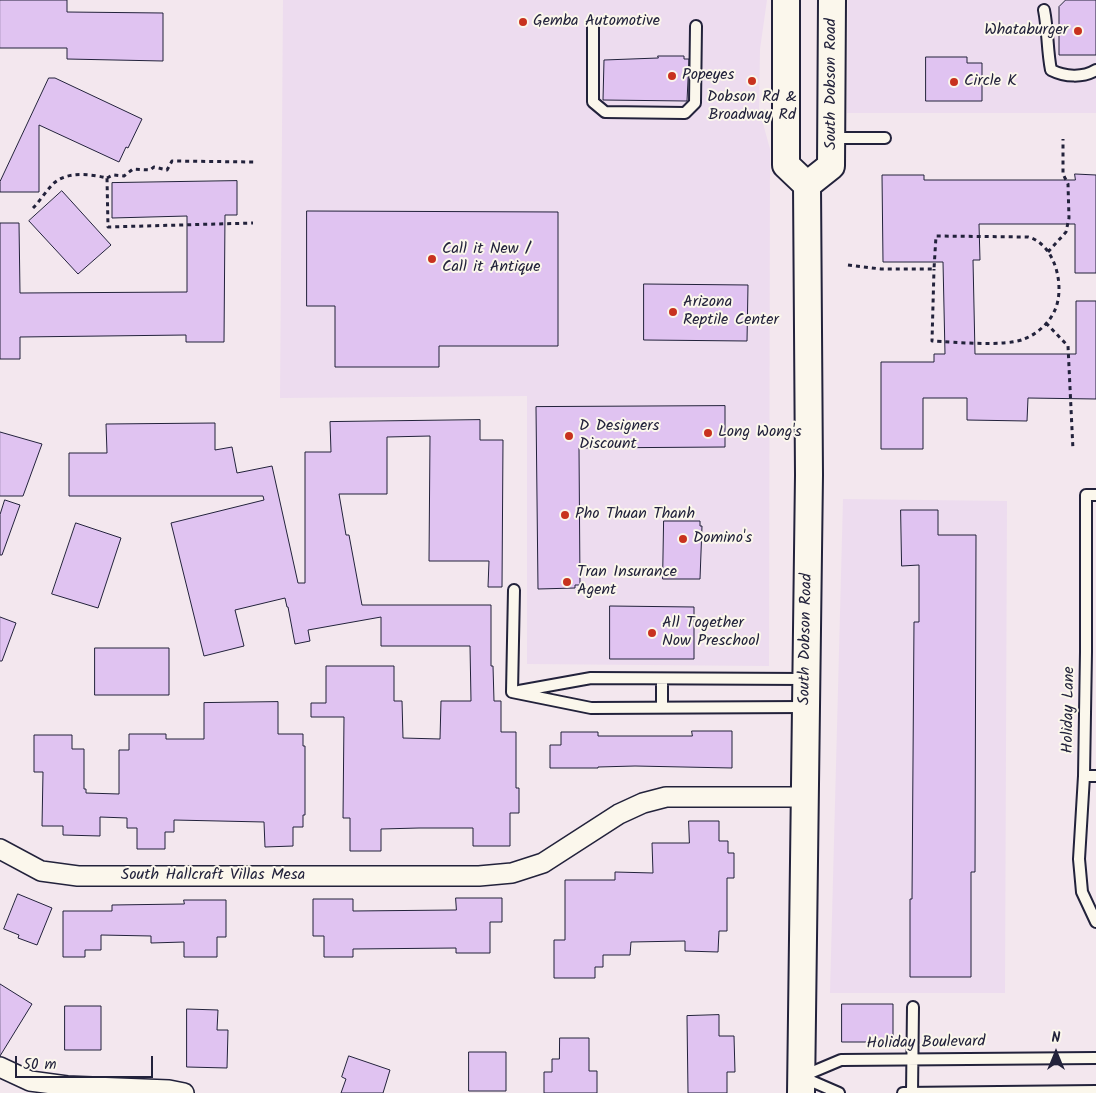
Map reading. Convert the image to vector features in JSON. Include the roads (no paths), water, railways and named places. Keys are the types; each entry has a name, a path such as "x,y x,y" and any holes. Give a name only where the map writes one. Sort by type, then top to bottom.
{"main road":[{"path":"786,0 786,165 807,186"},
{"name":"South Dobson Road","path":"801,1085 807,707 809,374 807,186 831,166 832,0"}],"street":[{"name":"South Hallcraft Villas Mesa","path":"0,850 41,871 78,876 479,876 512,873 543,863 619,814 644,803 666,797 806,797"},
{"path":"0,1068 30,1081 67,1086 169,1090 184,1093"}],"lane":[{"path":"1044,10 1048,31 1051,70 1062,75 1083,75 1096,70"},
{"path":"593,24 593,102 605,112 685,113 695,103 696,26"},
{"path":"832,138 885,138"},
{"name":"Holiday Lane","path":"1091,495 1091,652 1079,859 1082,892 1096,922"},
{"path":"512,692 514,590"},
{"path":"512,692 591,678 807,680"},
{"path":"662,679 662,707"},
{"path":"512,692 591,708 807,707"},
{"path":"1084,776 1096,776"},
{"path":"912,1093 913,1007"},
{"name":"Holiday Boulevard","path":"801,1085 841,1060 1096,1058"},
{"path":"801,1085 839,1093"},
{"path":"903,1093 1096,1091"}],"place":[{"name":"Gemba Automotive","path":"523,22"},
{"name":"Whataburger","path":"1078,31"},
{"name":"Popeyes","path":"672,76"},
{"name":"Dobson Rd & Broadway Rd","path":"752,81"},
{"name":"Circle K","path":"954,82"},
{"name":"Call it New / Call it Antique","path":"432,259"},
{"name":"Arizona Reptile Center","path":"673,312"},
{"name":"Long Wong's","path":"708,433"},
{"name":"D Designers Discount","path":"569,436"},
{"name":"Pho Thuan Thanh","path":"565,515"},
{"name":"Domino's","path":"683,539"},
{"name":"Tran Insurance Agent","path":"567,582"},
{"name":"All Together Now Preschool","path":"652,633"}]}
